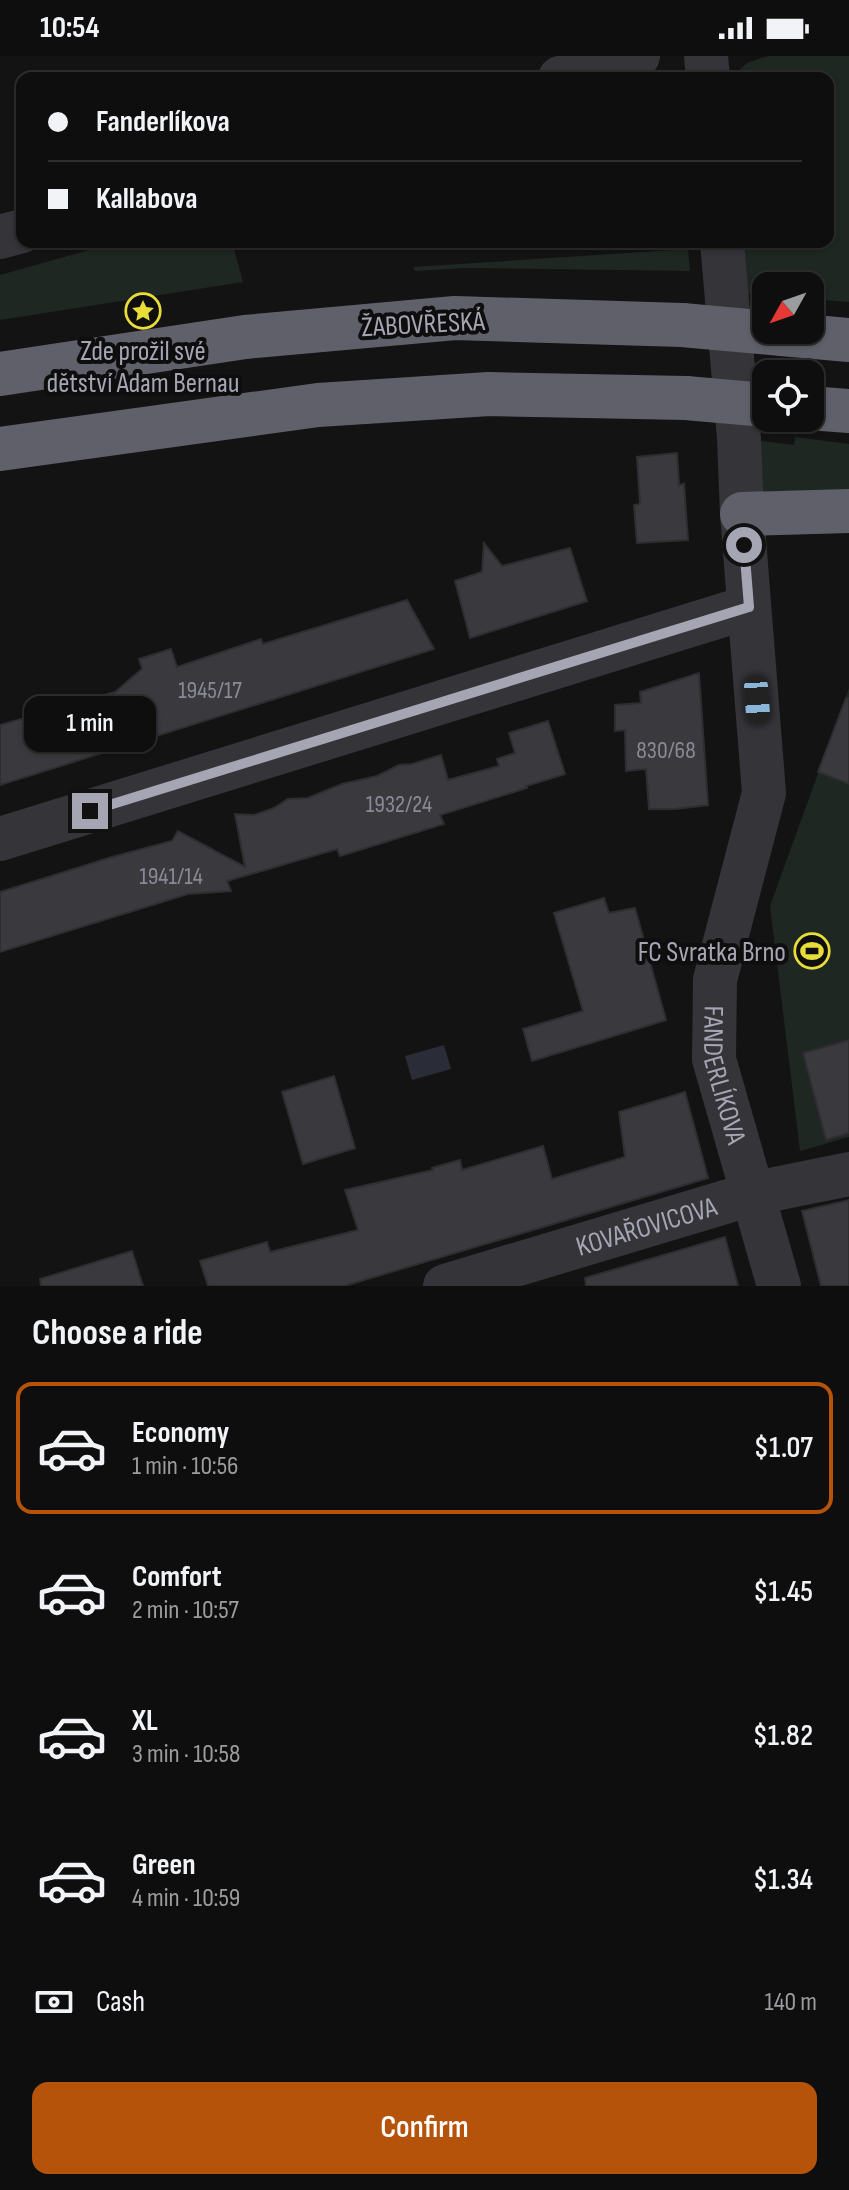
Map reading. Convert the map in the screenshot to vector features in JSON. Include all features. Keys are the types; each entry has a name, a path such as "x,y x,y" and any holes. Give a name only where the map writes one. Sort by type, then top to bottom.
{"highway":[{"name":"ŽABOVŘESKÁ","path":"0,374 245,337 455,318 682,325 848,340"},
{"path":"0,449 318,405 489,394 686,398 752,404"},
{"path":"824,409 849,411"},
{"path":"742,514 849,511"}],"street":[{"path":"581,72 638,56"},
{"name":"FANDERLÍKOVA","path":"723,248 764,793 715,980 714,1059 755,1193 779,1286"},
{"path":"0,839 749,607"},
{"name":"KOVAŘOVICOVA","path":"445,1286 755,1193 849,1174"}],"shaded area":[{"path":"768,56 849,56 849,302 824,300 824,272 752,272 752,294 741,293 740,248 834,248 834,72 737,72 747,63"},
{"path":"97,248 234,248 243,282 0,320 0,275"},
{"path":"688,249 690,271 466,268 415,271 413,267"},
{"path":"795,437 849,444 849,494 764,492 758,488 754,440 794,445"},
{"name":"FC Svratka Brno","path":"849,688 849,1137 800,1151 770,906"},
{"path":"444,1045 451,1069 412,1080 405,1056"}],"building":[{"path":"677,453 679,485 684,484 688,540 637,543 634,505 640,504 637,457"},
{"path":"484,543 502,566 570,548 587,601 470,638 455,581 482,572"},
{"path":"407,600 434,649 0,785 0,725 115,692 142,669 139,659 171,649 177,667 261,639 263,644"},
{"path":"699,673 708,805 649,809 646,769 626,771 625,730 615,731 615,705 641,703 640,692"},
{"path":"846,698 849,698 849,784 818,772"},
{"path":"548,721 565,774 440,815 444,824 340,856 337,849 227,881 231,891 188,894 0,952 0,892 172,841 178,831 245,867 235,814 254,815 288,799 308,798 342,784 377,776 399,765 441,755 448,780 499,766 497,759 515,753 509,733"},
{"path":"604,898 609,913 635,908 666,1020 532,1061 523,1029 583,1011 554,913"},
{"path":"849,1040 849,1133 826,1140 803,1053"},
{"path":"334,1076 355,1148 303,1164 282,1092"},
{"path":"685,1092 708,1178 344,1286 208,1286 200,1261 267,1242 270,1252 358,1230 345,1190 433,1170 460,1160 462,1170 543,1146 552,1179 625,1157 619,1112"},
{"path":"849,1200 849,1286 821,1286 802,1211"},
{"path":"725,1237 738,1286 586,1286 585,1278"},
{"path":"132,1251 143,1286 41,1286 40,1279"}],"place":[{"name":"Zde prožil své dětství Adam Bernau","path":"143,311"},
{"name":"FC Svratka Brno","path":"812,951"}],"route":[{"path":"90,811 749,607 744,545"}]}
